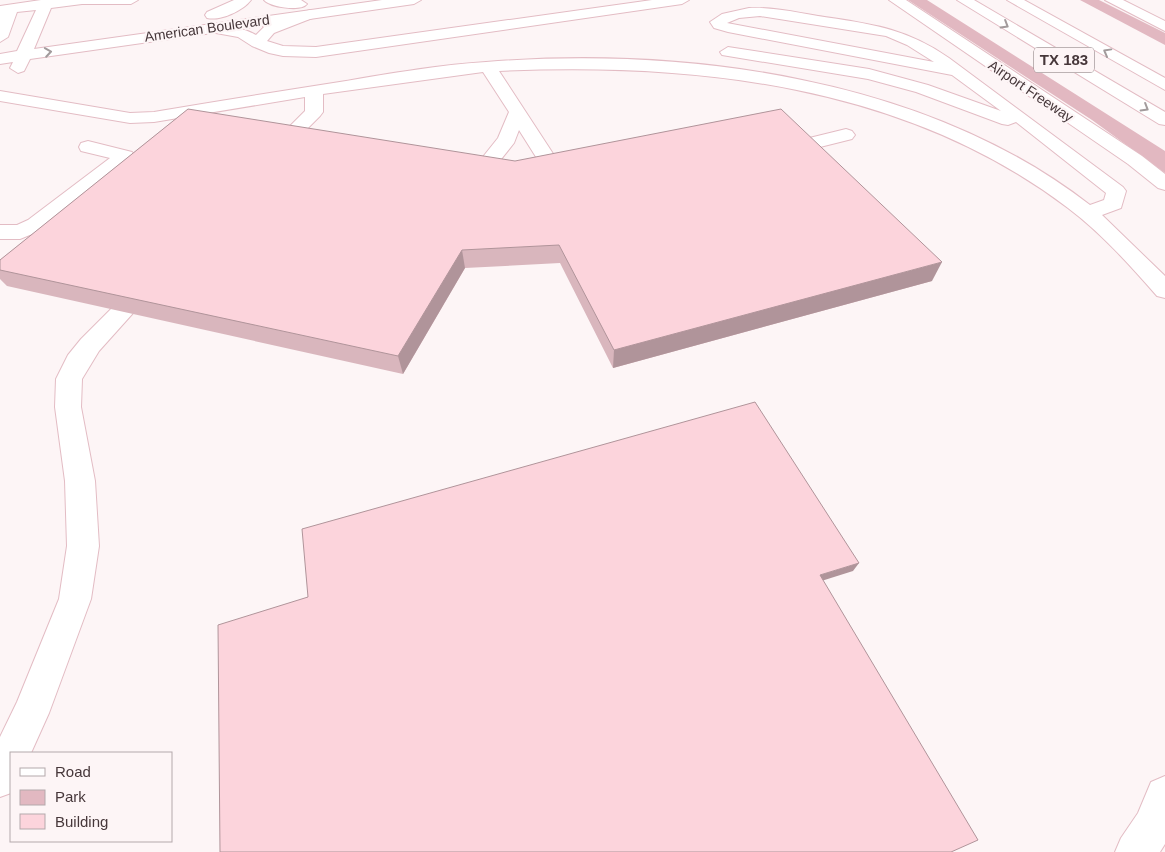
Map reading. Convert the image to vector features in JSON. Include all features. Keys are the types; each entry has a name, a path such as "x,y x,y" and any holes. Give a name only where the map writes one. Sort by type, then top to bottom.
{"main road":[{"path":"0,37 6,9 82,0 131,0"},
{"path":"211,21 244,0"},
{"path":"270,0 305,9"},
{"name":"American Boulevard","path":"305,9 335,0"},
{"name":"American Boulevard","path":"0,43 211,21 305,9 414,0"},
{"path":"211,21 242,33 257,43 283,51 316,52 682,0"},
{"name":"Airport Freeway","path":"896,0 1135,160 1165,184"},
{"name":"TX 183","path":"964,0 1165,120"},
{"path":"992,0 1165,99"},
{"path":"1014,0 1165,85"},
{"name":"TX 183","path":"1043,0 1108,36"},
{"path":"1112,0 1165,26"},
{"path":"46,3 3,96 130,118 154,117 314,90 488,66 583,62 654,64 720,70 790,83 883,108 960,136 1040,179 1086,213 1142,264 1165,290"},
{"path":"257,43 269,30 305,9"},
{"path":"956,71 728,28 719,25 717,22 728,16 747,12 775,13 892,34 925,49 1050,137 1116,191 1114,204 1086,213"},
{"name":"American Boulevard","path":"0,59 211,21"},
{"path":"728,52 803,62 870,75 974,107 1050,137"},
{"path":"488,66 554,172"},
{"path":"284,141 314,112 314,90"},
{"path":"480,173 507,139 517,112"},
{"path":"796,147 846,135"},
{"path":"0,232 20,232 35,225 125,156 88,147"},
{"path":"13,752 32,713 75,599 83,546 80,481 68,407 69,379 77,362 90,345 122,312"},
{"path":"0,778 10,758"},
{"path":"1135,852 1153,827 1165,796"}],"green space":[{"path":"908,0 927,0 1165,151 1165,173 1092,120"},
{"path":"1080,0 1099,0 1165,33 1165,45"}],"building":[{"path":"188,109 515,161 781,109 942,262 614,350 559,245 462,250 398,356 0,270 0,260"},
{"path":"755,402 859,563 820,575 978,840 951,852 220,852 218,625 308,597 302,529"}]}
